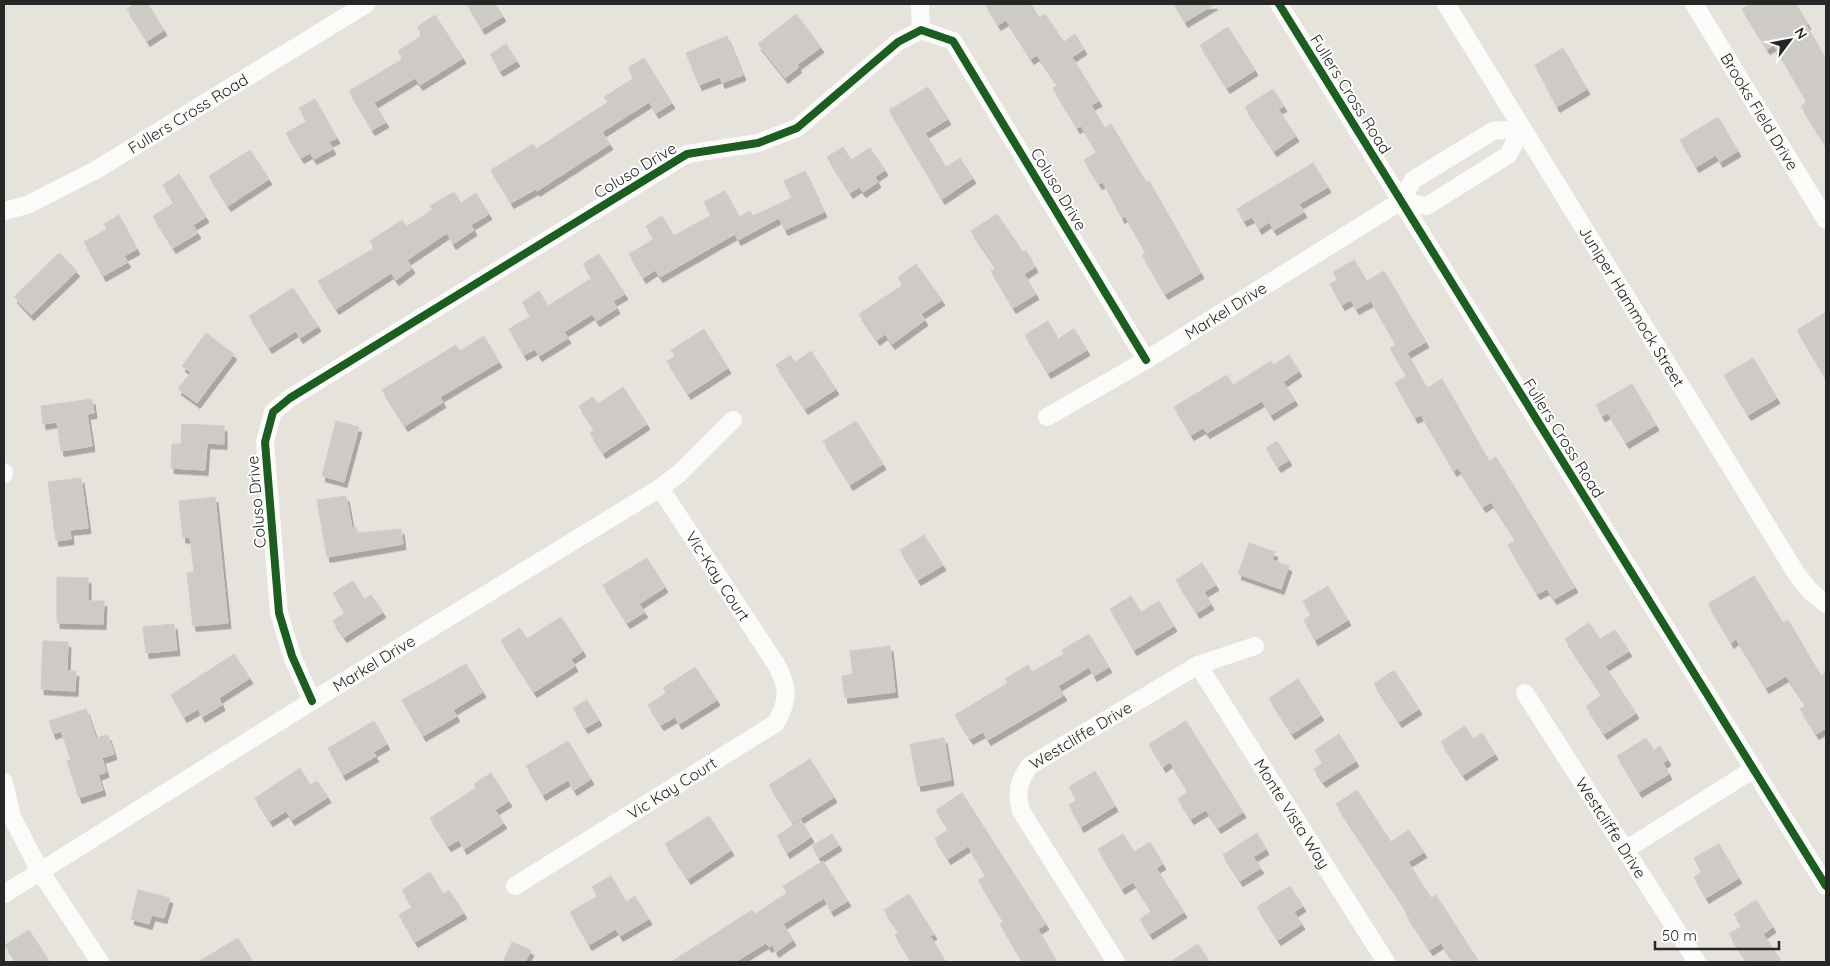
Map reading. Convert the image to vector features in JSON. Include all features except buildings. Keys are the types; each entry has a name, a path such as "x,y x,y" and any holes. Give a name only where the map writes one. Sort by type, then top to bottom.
{"street":[{"name":"Fullers Cross Road","path":"4,211 27,206 96,170 366,4"},
{"path":"920,4 921,30"},
{"name":"Fullers Cross Road","path":"1279,4 1826,886"},
{"name":"Juniper Hammock Street","path":"1446,4 1796,573 1809,590 1826,604"},
{"name":"Brooks Field Drive","path":"1694,4 1826,220"},
{"name":"Coluso Drive","path":"312,701 292,656 280,613 265,442 273,412 290,398 687,154 758,143 797,128 898,42 921,30 953,41 1146,360"},
{"path":"1522,129 1508,155 1427,206 1401,201 1413,180 1493,131 1522,129"},
{"name":"Markel Drive","path":"1047,417 1146,360 1401,201"},
{"name":"Markel Drive","path":"4,894 312,701 660,488 681,472 734,420"},
{"name":"Vic-Kay Court","path":"660,488 776,664"},
{"name":"Westcliffe Drive","path":"1116,962 1021,811 1017,793 1029,766 1198,665 1255,646"},
{"name":"Vic Kay Court","path":"515,886 776,723 786,703 785,680 776,664"},
{"name":"Monte Vista Way","path":"1198,665 1386,962"},
{"name":"Westcliffe Drive","path":"1525,693 1697,962"},
{"path":"1625,850 1754,769"},
{"path":"4,782 12,817 40,870 100,962"}],"cycle path":[{"path":"1279,4 1826,886"},
{"path":"312,701 292,656 279,613 265,442 273,412 290,398 687,154 758,143 797,128 898,42 921,30 953,41 1146,360"}]}
